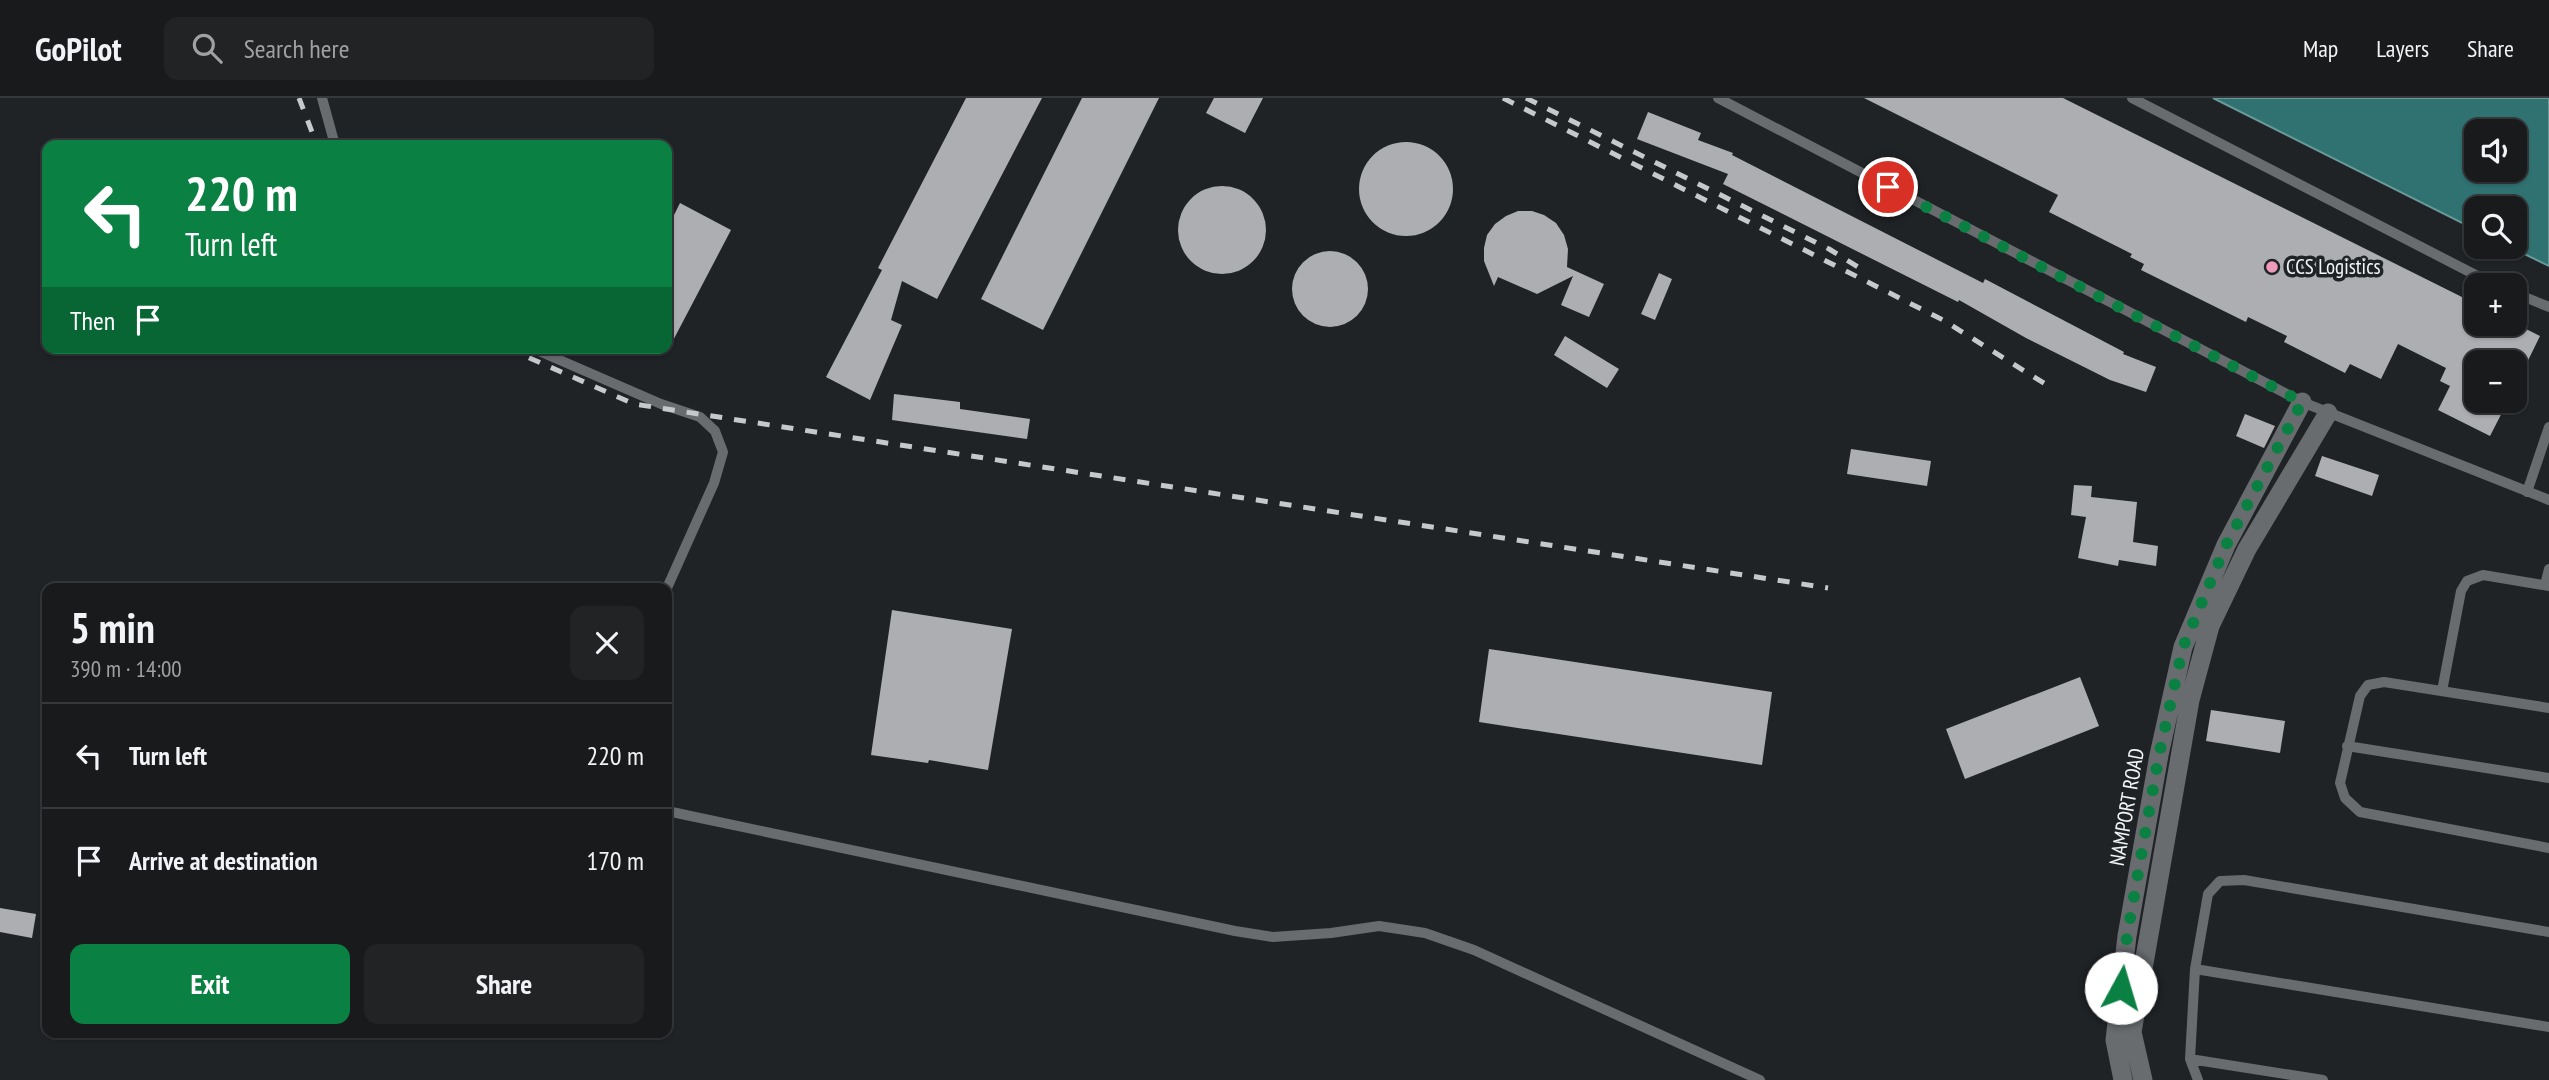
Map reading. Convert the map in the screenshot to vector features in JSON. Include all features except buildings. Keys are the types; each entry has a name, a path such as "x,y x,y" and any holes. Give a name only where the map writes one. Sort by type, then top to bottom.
{"street":[{"name":"NAMPORT ROAD","path":"2123,1080 2115,1040 2127,936 2159,755 2183,647 2226,545 2302,402"},
{"path":"2143,1080 2132,1032 2190,700 2210,626 2247,549 2329,413"}],"lane":[{"path":"323,98 334,140"},
{"path":"1718,98 2302,402 2549,500"},
{"path":"2132,98 2472,273"},
{"path":"2527,298 2549,307"},
{"path":"546,354 661,404 700,417 715,431 723,452 714,483 669,583"},
{"path":"2527,492 2549,427"},
{"path":"2442,691 2461,591 2466,581 2483,575 2547,586 2549,569"},
{"path":"2549,708 2384,682 2368,685 2360,696 2340,783 2346,798 2360,811 2549,848"},
{"path":"2347,746 2549,778"},
{"path":"672,812 1235,932 1273,937 1379,926 1425,933 1474,950 1759,1080"},
{"path":"2198,1080 2190,1059 2195,970 2208,894 2220,881 2244,880 2549,932"},
{"path":"2195,970 2549,1027"},
{"path":"2190,1059 2323,1080"}],"water":[{"path":"2213,98 2549,98 2549,266 2527,255 2527,196 2464,196 2464,224"}],"railway":[{"path":"299,98 315,140"},
{"path":"1503,98 1943,320 2050,387"},
{"path":"1526,98 1829,249 1863,270"},
{"path":"521,354 634,404 1828,588"}],"place":[{"name":"CCS Logistics","path":"2272,267"}],"route":[{"path":"1888,187 2302,402 2226,545 2183,647 2159,755 2127,936 2121,988"}]}
